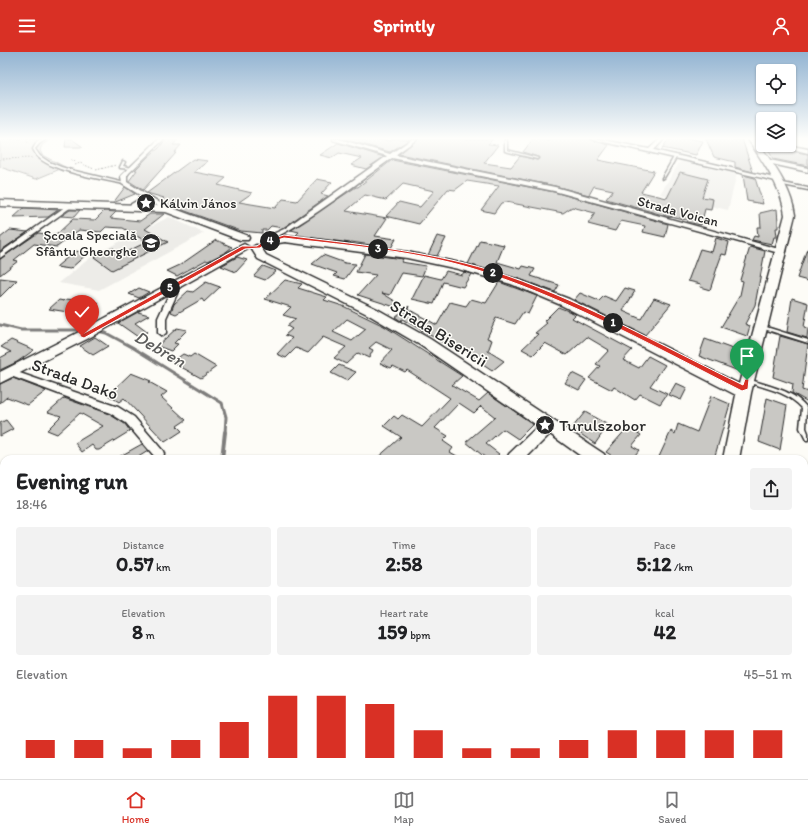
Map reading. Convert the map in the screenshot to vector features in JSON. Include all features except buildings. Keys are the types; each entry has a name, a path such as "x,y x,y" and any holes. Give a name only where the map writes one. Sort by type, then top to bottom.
{"main road":[{"path":"732,455 745,387 787,232 790,211 772,173"},
{"path":"0,203 130,207 167,210 255,243"},
{"path":"6,375 107,323 255,243 285,239 407,254 494,276 565,302 745,387"},
{"name":"Strada Bisericii","path":"255,243 262,257 373,312 425,342 592,455"},
{"path":"519,455 548,426"}],"street":[{"path":"127,173 124,176 124,183 167,210"},
{"path":"255,243 286,230 367,173"},
{"name":"Strada Voican","path":"475,173 555,189 782,251"},
{"path":"744,173 777,181"},
{"path":"130,207 147,197"},
{"path":"0,256 71,205"},
{"path":"162,333 162,318 177,285"},
{"name":"Strada Dakó","path":"6,375 114,410 130,420 159,454"}],"lane":[{"path":"82,173 124,183"},
{"path":"663,178 666,173"},
{"path":"777,181 808,190"},
{"path":"761,326 808,342"},
{"path":"745,387 791,397 808,406"},
{"path":"802,404 805,408 803,428 808,438"}],"shaded area":[{"path":"18,173 51,173 36,179"},
{"path":"673,173 737,173 728,210 660,194"},
{"name":"Școala Specială Sfântu Gheorghe","path":"169,217 204,233 99,290 59,283 95,254"}],"waterway":[{"name":"Debren","path":"0,325 21,330 86,330"},
{"name":"Debren","path":"98,331 106,333 132,347 222,403 226,417 225,433"},
{"name":"Debren","path":"222,455 225,432"}],"place":[{"name":"Kálvin János","path":"146,203"},
{"name":"Școala Specială Sfântu Gheorghe","path":"151,243"},
{"name":"Turulszobor","path":"545,425"}],"route":[{"path":"82,336 244,247 249,249 258,248 266,242 284,236 333,244 400,251 444,260 488,272 534,287 565,300 745,389 747,380"}]}
